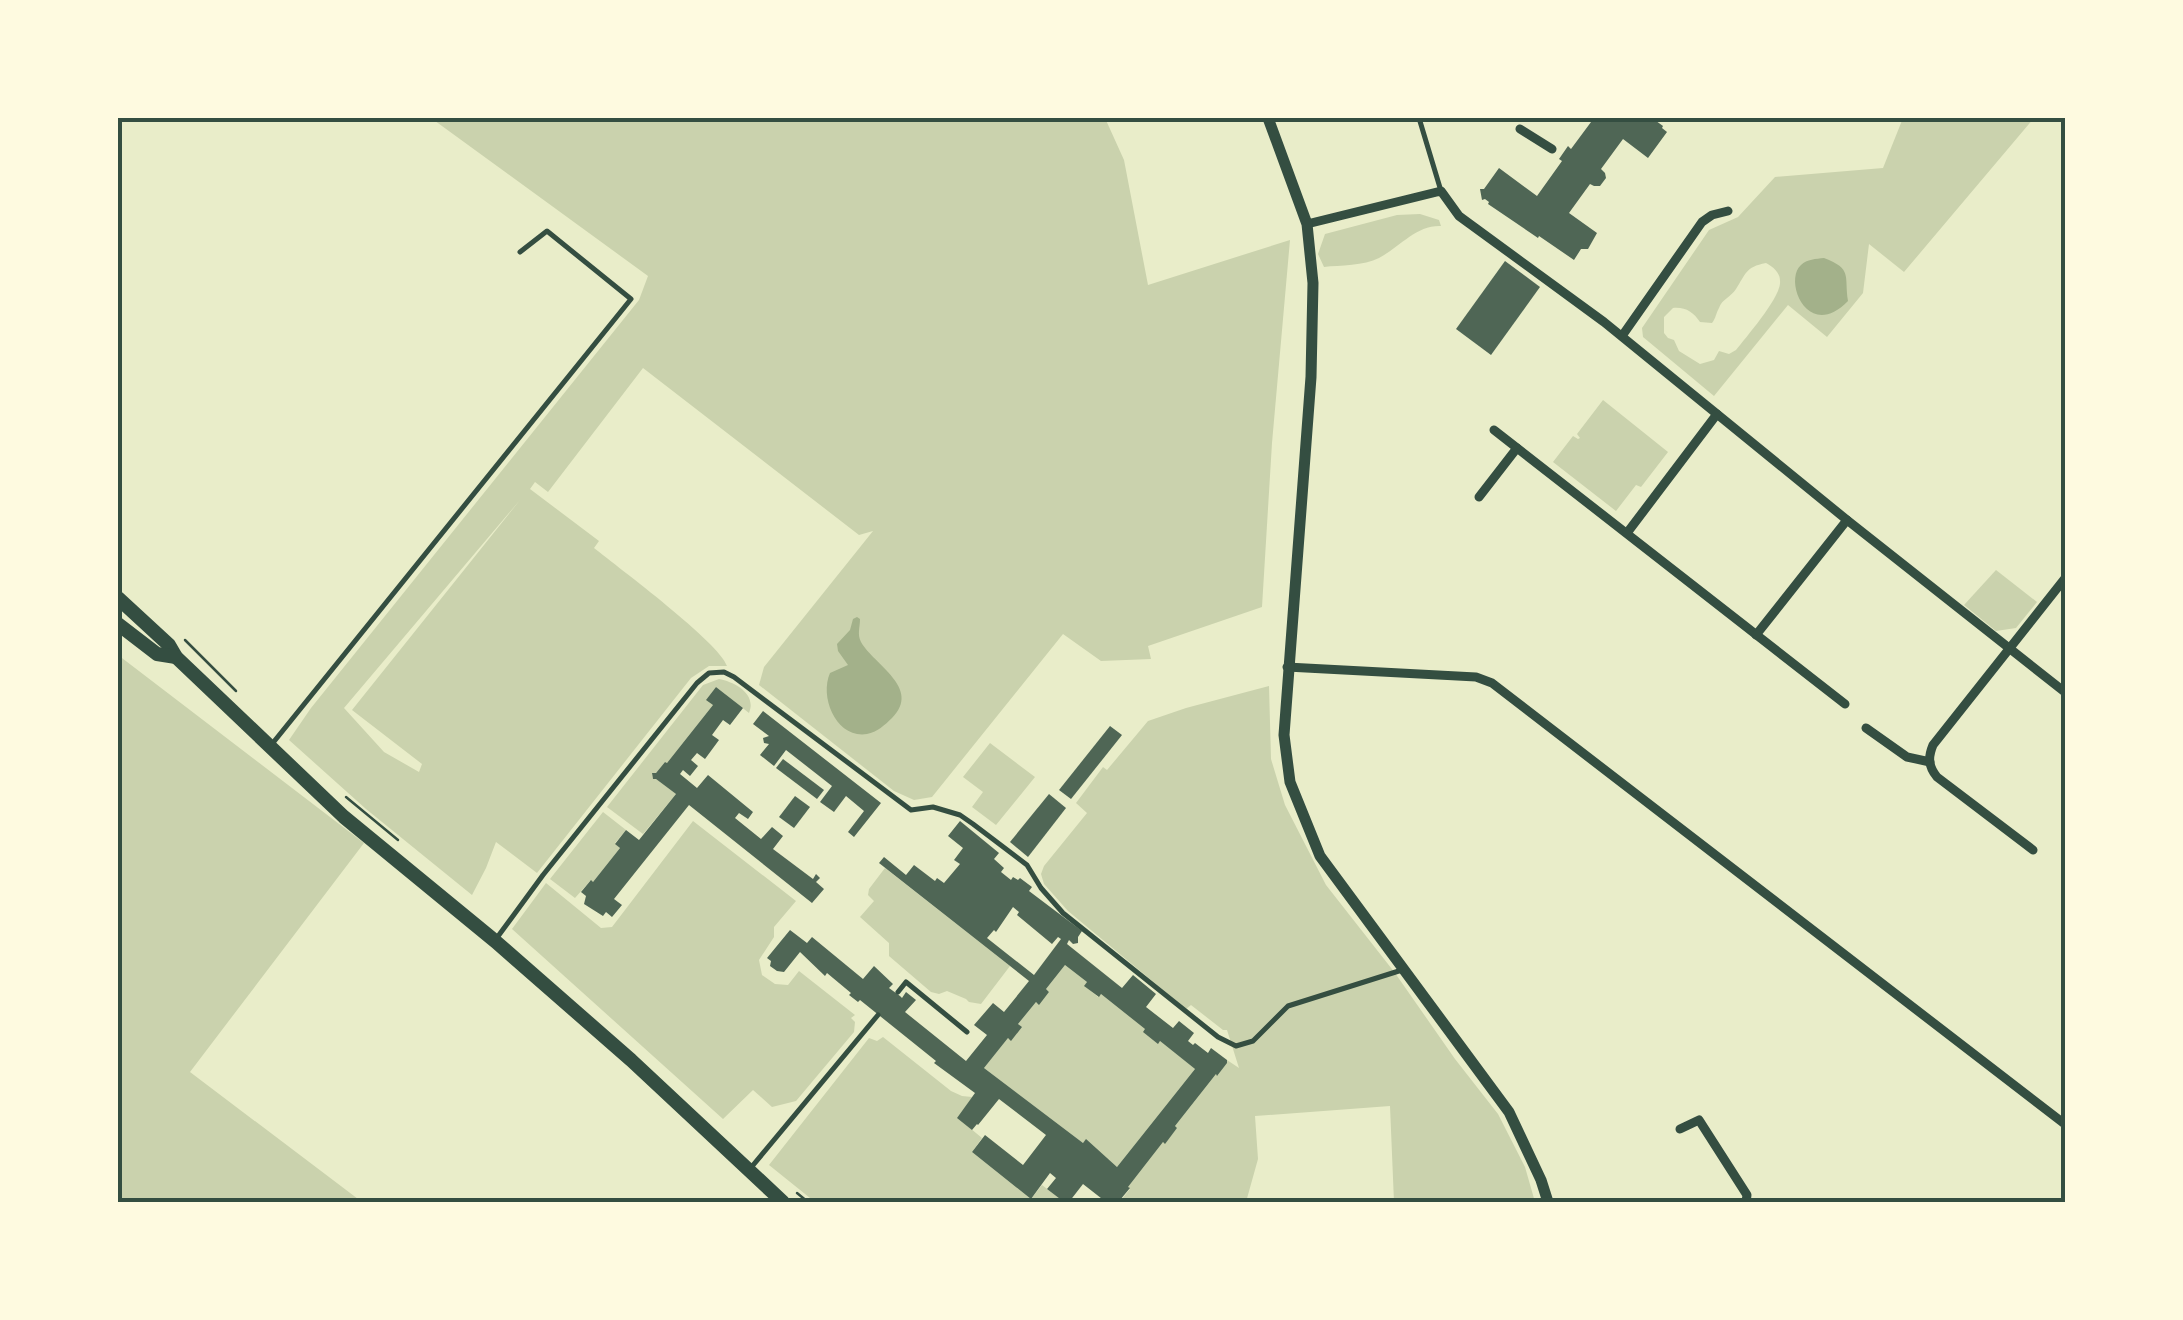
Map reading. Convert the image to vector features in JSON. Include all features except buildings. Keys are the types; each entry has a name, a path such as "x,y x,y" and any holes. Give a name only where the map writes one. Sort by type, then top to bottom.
{"main road":[{"path":"118,598 344,818 631,1060 784,1202"},
{"path":"118,624 157,654 176,657"}],"street":[{"path":"1268,118 1307,224 1313,283 1311,377 1287,667 1284,735 1290,782 1320,856 1510,1112 1548,1202"},
{"path":"1520,129 1552,149"},
{"path":"1307,224 1440,191 1459,216 1622,336 2066,693"},
{"path":"1622,336 1702,222 1728,212"},
{"path":"1627,534 1717,414"},
{"path":"1494,430 1846,704"},
{"path":"1479,497 1518,448"},
{"path":"1756,634 1848,520"},
{"path":"2033,850 1938,776 1931,770 1930,762 1933,745 2066,577"},
{"path":"1287,667 1476,677 1492,683 2066,1125"},
{"path":"1866,728 1906,757 1930,762"},
{"path":"1680,1129 1698,1120 1747,1195 1746,1202"}],"lane":[{"path":"1420,118 1440,191"},
{"path":"270,746 631,299 547,231 520,252"},
{"path":"494,942 542,875 697,683 709,673 724,672 911,810 933,806 973,824 1026,864 1064,913 1218,1038 1236,1046 1253,1041 1288,1006 1403,970"},
{"path":"898,992 906,982 968,1032"},
{"path":"748,1170 878,1014"}],"shaded area":[{"path":"431,118 1105,118 1124,160 1148,285 1290,240 1262,607 1148,646 1151,659 1101,661 1063,634 932,797 914,800 894,791 759,685 764,667 873,531 859,535 643,368 548,492 535,482 530,489 599,541 594,548 688,624 727,666 709,666 691,678 537,873 496,842 472,895 289,740 639,300 648,276","holes":["520,500 352,710 422,764 419,772 384,752 344,708"]},
{"path":"1903,118 2034,118 1904,272 1869,244 1863,293 1827,337 1788,305 1714,396 1643,337 1642,328 1709,230 1738,217 1775,177 1883,168","holes":["1766,263 1779,275 1779,288 1736,350 1729,354 1719,351 1714,360 1700,364 1679,351 1674,340 1664,333 1664,317 1673,308 1682,308 1700,322 1712,323 1720,305 1747,272"]},
{"path":"1420,214 1439,220 1441,226 1416,233 1373,261 1324,267 1318,254 1325,234 1397,215"},
{"path":"1824,258 1843,270 1848,301 1834,312 1821,315 1803,304 1795,283 1801,265"},
{"path":"1603,400 1668,452 1616,511 1553,462 1573,436 1580,438 1577,434"},
{"path":"1996,570 2037,602 2016,628 1996,631 1964,605"},
{"path":"857,617 861,642 893,677 902,697 892,718 867,734 856,734 839,723 827,694 830,673 848,665 837,644"},
{"path":"118,655 364,843 190,1072 362,1202 118,1202"},
{"path":"719,679 738,686 747,695 749,713 716,687 707,699 713,705 667,763 652,774 653,779 676,794 643,834 607,807 703,685"},
{"path":"1269,686 1271,759 1285,805 1326,885 1498,1114 1525,1167 1535,1202 1394,1202 1390,1106 1255,1116 1258,1159 1246,1202 1115,1202 1130,1189 1227,1060 1239,1068 1227,1030 1191,1005 1186,1009 1068,911 1044,884 1041,874 1087,813 1076,803 1103,767 1107,770 1148,721"},
{"path":"990,743 1035,777 996,825 972,807 983,792 963,777"},
{"path":"603,812 626,830 615,843 620,848 575,898 550,879"},
{"path":"693,821 796,901 774,927 774,937 759,960 762,975 775,984 788,985 799,971 855,1015 851,1018 855,1022 854,1032 796,1101 772,1107 753,1090 723,1119 512,929 546,883 601,928 612,927"},
{"path":"885,868 1010,966 981,1004 947,991 931,992 889,956 889,943 860,917 874,901 868,895 869,889"},
{"path":"1065,965 1087,982 1085,986 1098,997 1101,994 1195,1069 1117,1167 1086,1140 1083,1143 984,1068 1008,1038 1011,1040 1036,1002 1039,1004 1049,992 1046,989"},
{"path":"883,1037 951,1091 972,1097 958,1118 982,1138 972,1152 1031,1199 1042,1185 1064,1202 815,1202 769,1165 869,1038 877,1041"}]}
